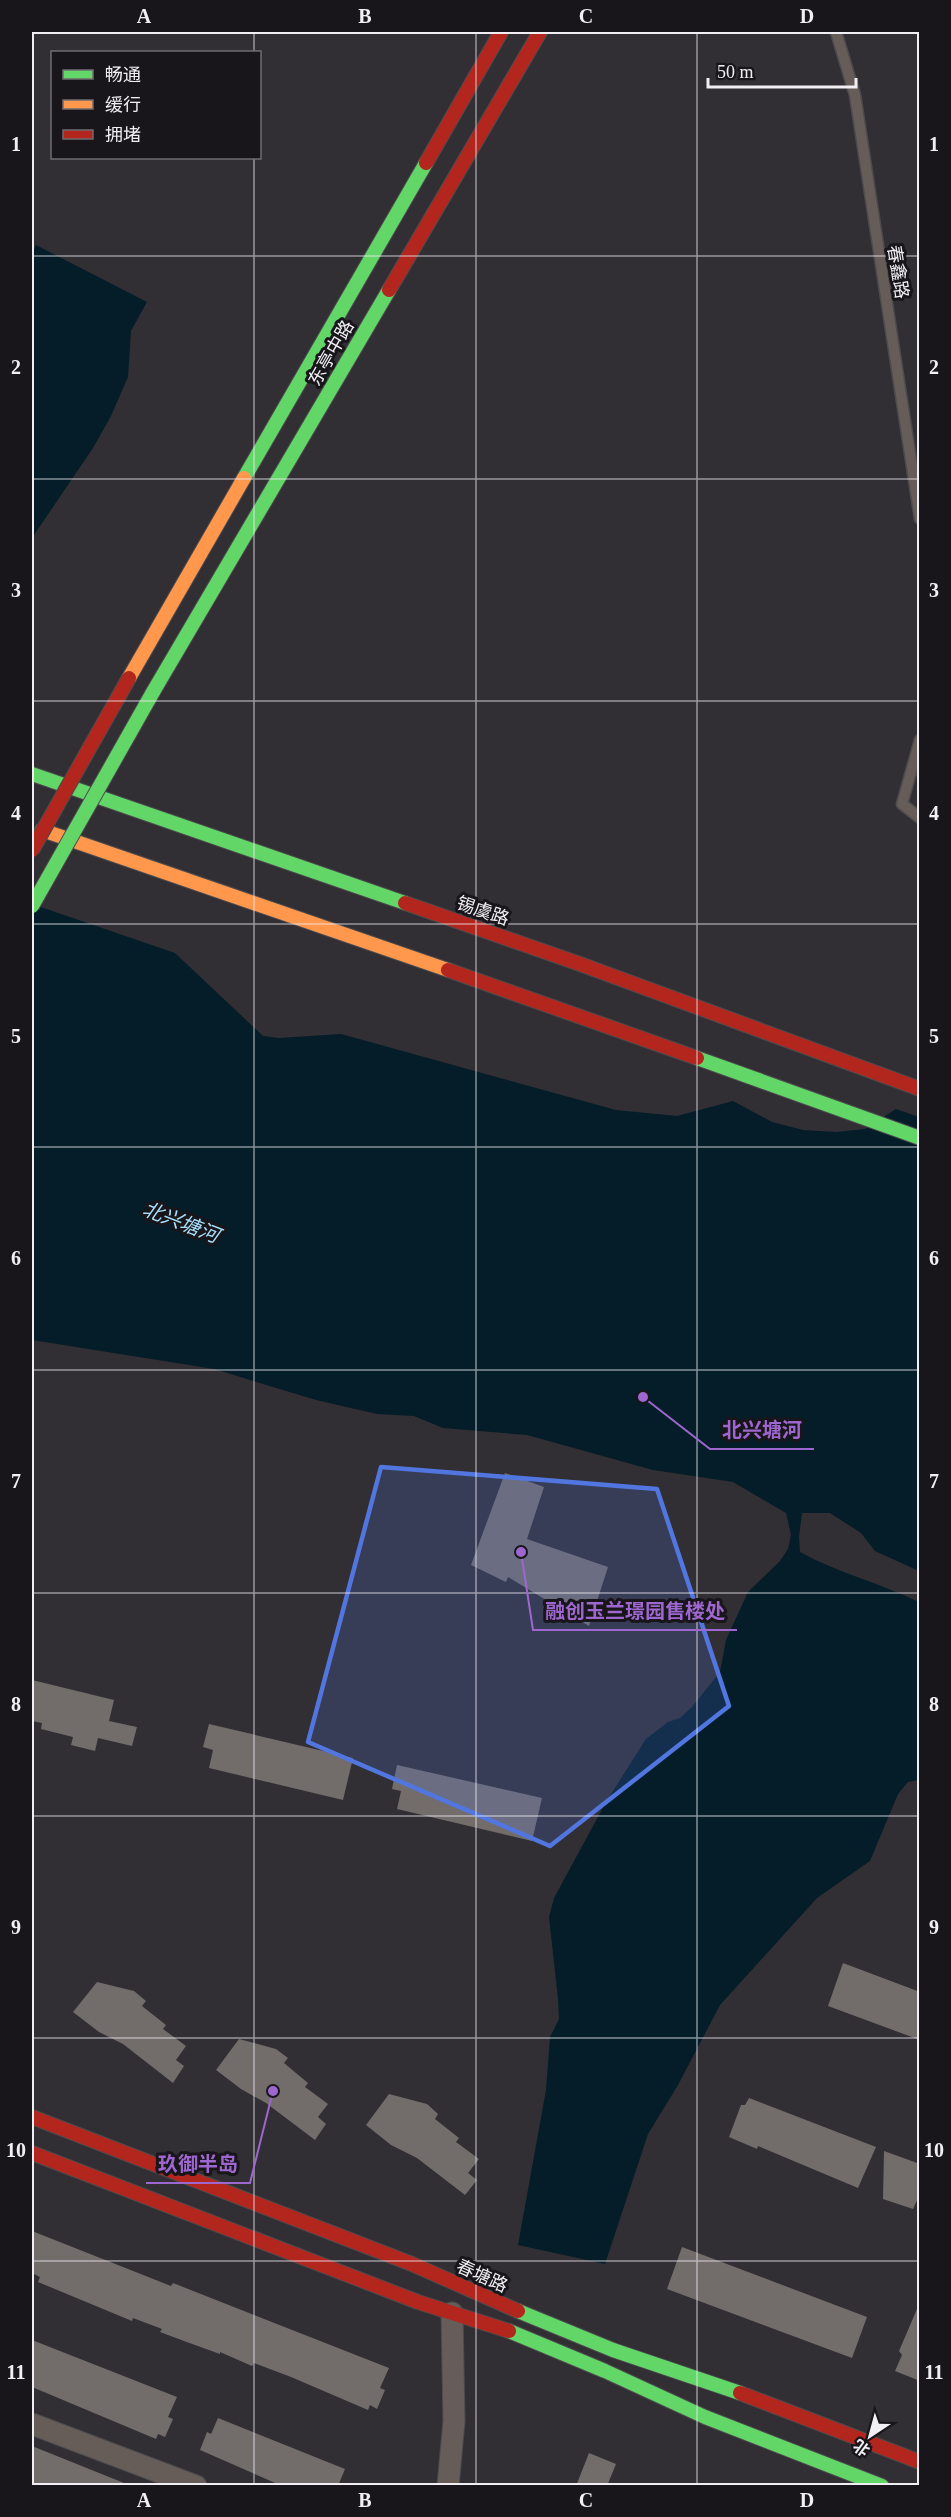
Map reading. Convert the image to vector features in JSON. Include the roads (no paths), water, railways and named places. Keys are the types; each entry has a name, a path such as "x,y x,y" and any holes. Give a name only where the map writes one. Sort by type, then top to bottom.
{"main road":[{"name":"东亭中路","path":"32,850 501,32"},
{"name":"东亭中路","path":"32,906 153,692 540,32"},
{"name":"锡虞路","path":"32,774 580,964 920,1089"},
{"path":"32,827 541,1002 920,1138"},
{"name":"春塘路","path":"32,2117 412,2264 519,2312 613,2350 715,2383 920,2462"},
{"path":"32,2153 452,2313 509,2331 605,2371 705,2417 882,2486"}],"street":[{"path":"448,2486 454,2421 452,2313"},
{"path":"32,2424 196,2486"}],"lane":[{"name":"春鑫路","path":"836,32 855,95 920,519"},
{"path":"920,740 902,804 920,818"}],"water":[{"path":"36,245 147,302 131,331 128,377 111,416 93,448 32,538 32,253"},
{"path":"32,904 175,953 263,1036 279,1038 341,1034 616,1110 677,1116 733,1101 772,1122 803,1130 836,1132 865,1129 896,1109 919,1117 919,1571 875,1551 861,1533 830,1513 802,1513 799,1537 800,1552 919,1602 919,1780 908,1782 898,1794 870,1861 817,1898 720,2005 678,2085 648,2134 605,2264 518,2245 546,2090 550,2037 559,2019 549,1917 554,1898 606,1802 646,1739 668,1722 680,1718 692,1707 720,1672 726,1640 748,1592 780,1561 788,1549 791,1535 786,1513 733,1482 653,1470 527,1435 443,1428 414,1416 377,1414 316,1400 214,1369 32,1340"}],"place":[{"name":"北兴塘河","path":"643,1397"},
{"name":"融创玉兰璟园售楼处","path":"521,1552"},
{"name":"玖御半岛","path":"273,2091"}]}
